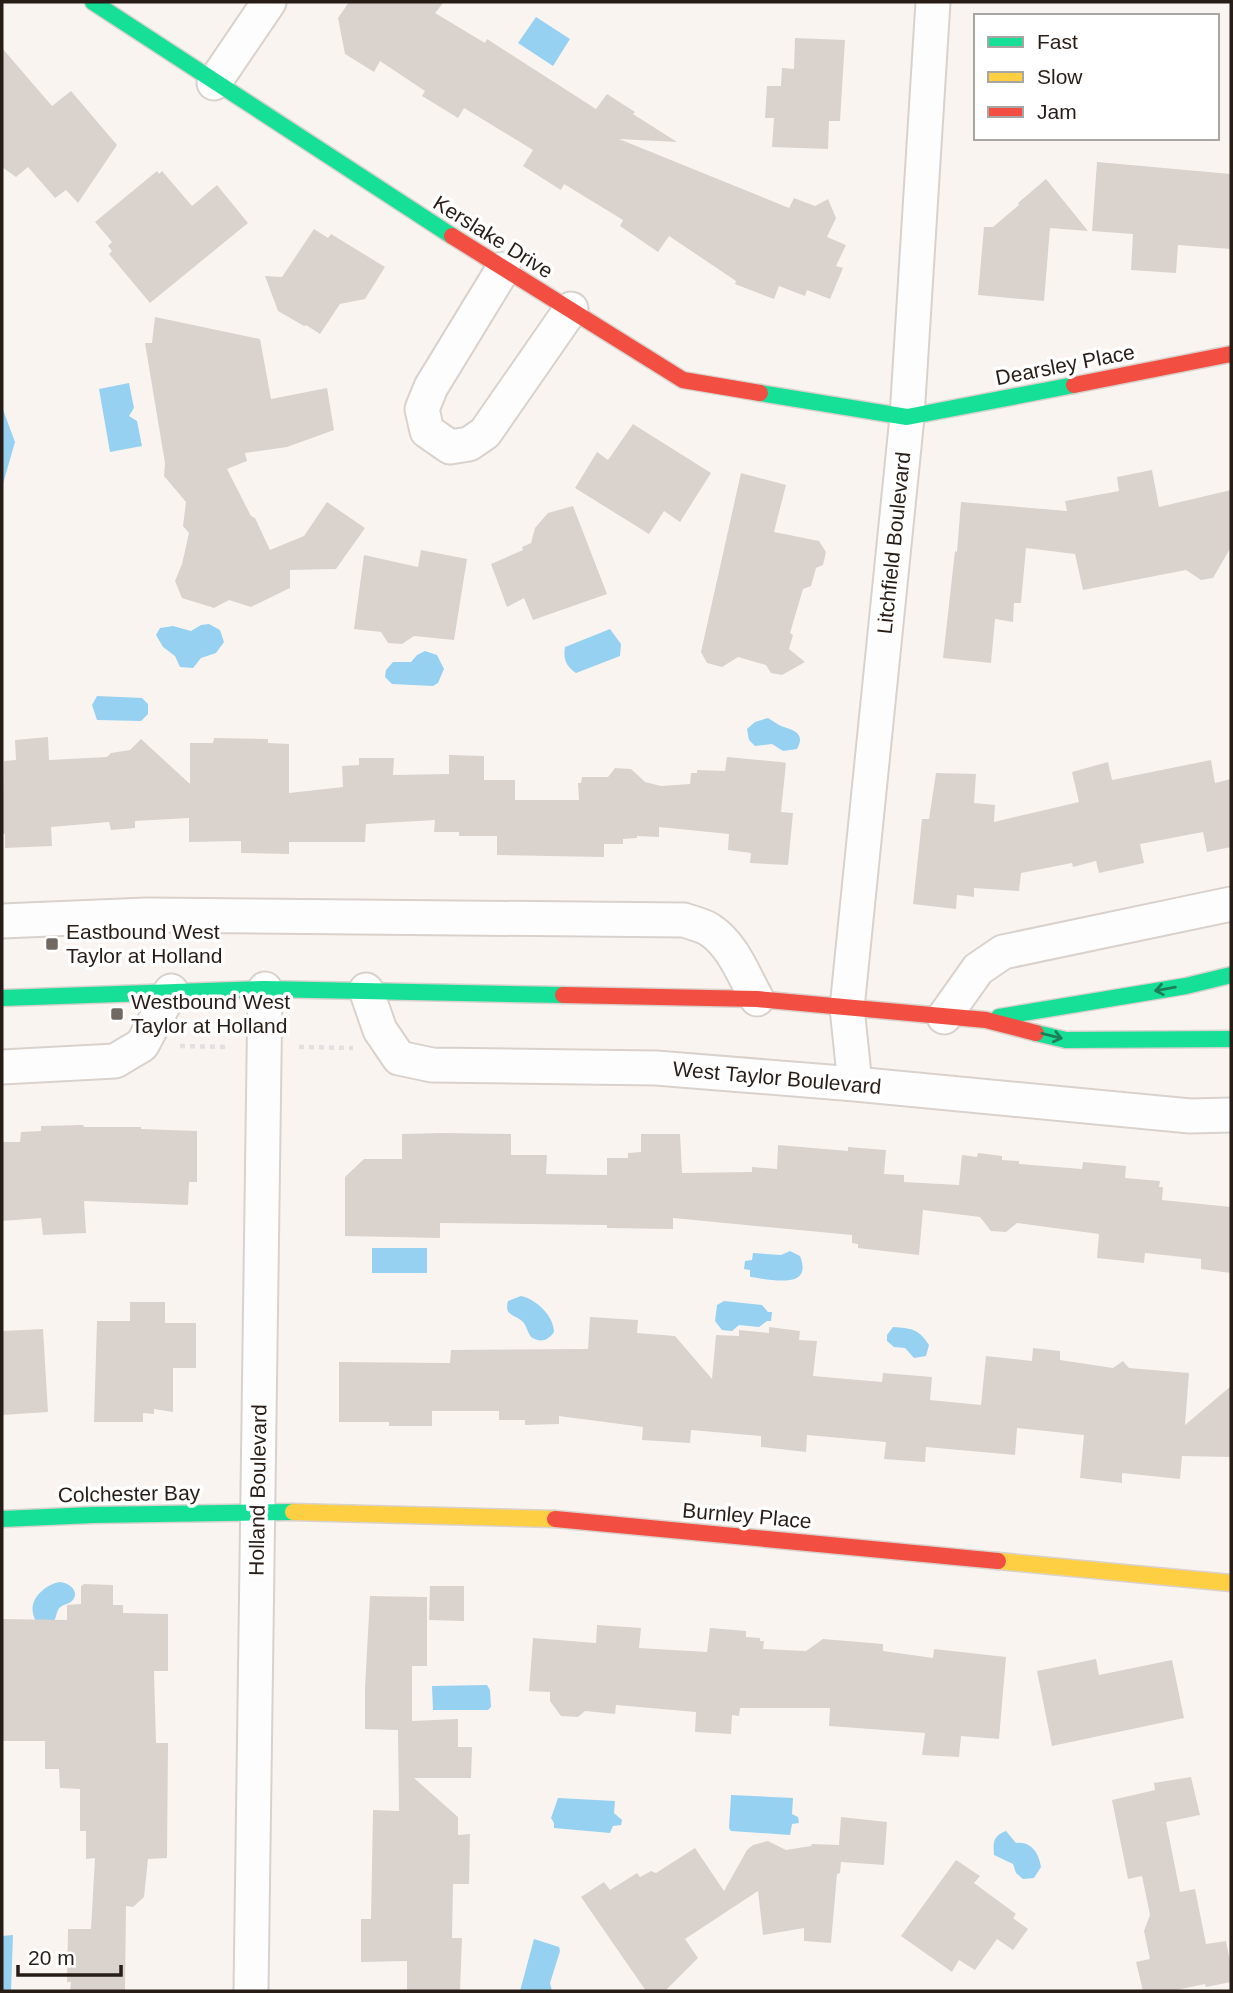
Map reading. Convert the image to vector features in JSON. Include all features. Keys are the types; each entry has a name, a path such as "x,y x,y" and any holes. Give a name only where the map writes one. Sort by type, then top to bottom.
{"street":[{"name":"Kerslake Drive","path":"93,2 503,269 683,380 907,417"},
{"path":"214,83 270,2"},
{"name":"Litchfield Boulevard","path":"855,1084 847,1008 907,417 933,2"},
{"path":"503,269 431,387 422,409 427,432 450,447 469,444 485,433 570,309"},
{"name":"Dearsley Place","path":"907,417 1231,355"},
{"path":"944,1017 978,969 1003,952 1231,904"},
{"path":"2,921 146,915 684,920 709,929 721,940 733,954 757,999"},
{"path":"986,1020 1186,986 1231,975"},
{"path":"2,998 265,989 757,999 986,1020 1066,1040 1231,1039"},
{"name":"Holland Boulevard","path":"251,1991 265,989"},
{"name":"West Taylor Boulevard","path":"366,990 380,1030 399,1058 432,1065 656,1068 1191,1116 1231,1115"},
{"path":"2,1066 115,1061 142,1045 171,991"},
{"name":"Colchester Bay","path":"2,1519 257,1513"},
{"name":"Burnley Place","path":"257,1513 535,1517 1231,1583"}],"water":[{"path":"536,17 570,39 553,66 518,43"},
{"path":"129,383 134,408 129,416 137,421 142,446 110,452 99,389"},
{"path":"2,407 15,442 2,487"},
{"path":"209,624 220,630 224,642 216,653 201,658 193,668 180,667 175,656 163,647 156,635 160,628 173,626 191,631"},
{"path":"610,629 621,644 620,656 576,673 570,668 565,659 565,647"},
{"path":"425,651 437,655 444,669 438,683 433,686 392,684 385,677 386,670 393,662 411,662"},
{"path":"97,696 142,698 148,704 148,714 141,721 97,720 92,705"},
{"path":"768,718 799,735 800,743 797,749 783,751 772,744 755,746 749,740 747,729 755,722"},
{"path":"372,1248 427,1248 427,1273 372,1273"},
{"path":"790,1251 800,1256 803,1267 801,1274 795,1279 750,1277 750,1270 744,1269 745,1261 752,1260 753,1253 781,1255"},
{"path":"521,1296 548,1314 554,1332 544,1340 531,1337 523,1322 507,1309 508,1301"},
{"path":"724,1301 762,1305 768,1312 772,1312 771,1321 759,1327 739,1325 732,1331 722,1330 715,1321 717,1305"},
{"path":"893,1327 910,1329 922,1336 929,1345 926,1356 914,1358 905,1348 894,1347 887,1341 887,1335"},
{"path":"59,1582 72,1588 74,1597 59,1608 54,1621 36,1621 33,1608 37,1596 47,1587"},
{"path":"487,1685 491,1707 488,1710 433,1710 432,1686"},
{"path":"731,1795 793,1798 792,1814 798,1817 799,1823 792,1824 790,1835 731,1831"},
{"path":"558,1798 615,1801 614,1813 622,1820 621,1825 613,1826 610,1833 554,1828 551,1818"},
{"path":"1006,1831 1016,1843 1030,1846 1036,1853 1041,1867 1034,1878 1023,1879 1016,1873 1013,1864 994,1855 995,1840"},
{"path":"13,1935 11,1991 2,1991 2,1936"},
{"path":"534,1939 559,1947 550,1983 552,1991 520,1991"}],"building":[{"path":"349,2 444,2 435,13 485,43 487,39 596,109 607,94 677,142 619,139 789,208 794,198 815,206 828,199 836,218 827,237 846,245 836,266 843,268 830,299 807,290 805,296 779,286 774,299 735,284 736,281 669,236 658,252 620,226 623,220 564,184 561,190 523,166 533,150 464,108 458,118 422,96 425,91 380,61 374,72 345,54 338,18"},
{"path":"795,38 845,40 840,121 829,121 828,149 772,147 774,118 765,118 767,86 781,86 782,68 794,69"},
{"path":"2,48 52,106 71,91 117,145 78,203 66,190 55,198 28,167 16,177 2,167"},
{"path":"1097,162 1231,174 1231,249 1178,245 1176,273 1131,270 1133,234 1092,231"},
{"path":"157,171 159,174 162,171 192,206 217,185 248,223 150,303 109,254 112,251 108,246 112,242 95,222"},
{"path":"1046,179 1088,231 1050,228 1044,301 978,295 984,227 993,227"},
{"path":"314,229 328,238 331,234 385,267 365,299 340,304 320,334 278,311 265,276 282,277"},
{"path":"155,317 260,339 271,399 327,388 334,430 287,447 245,453 247,461 227,469 270,550 304,536 327,502 365,528 336,569 290,570 290,588 251,607 229,600 214,608 182,598 175,581 189,533 183,526 186,502 164,476 165,463 145,343 152,343"},
{"path":"633,424 711,473 680,522 664,511 649,534 575,488 597,452 608,460"},
{"path":"1152,470 1159,507 1231,490 1231,547 1213,578 1201,580 1186,570 1083,590 1075,554 1026,548 1021,603 1014,603 1013,622 995,619 991,663 943,658 961,502 1067,511 1065,501 1119,491 1117,477"},
{"path":"741,473 786,485 774,532 819,541 826,552 823,565 816,568 811,586 803,589 790,633 793,635 789,649 805,662 782,675 771,673 766,665 738,657 722,667 707,663 701,652"},
{"path":"573,506 607,594 533,620 524,598 507,607 491,564 523,550 522,547 531,543 535,528 548,513"},
{"path":"421,550 467,559 454,640 414,636 402,644 388,643 381,632 354,629 364,555 418,567"},
{"path":"48,737 49,760 107,757 111,753 130,750 141,739 190,784 190,743 213,743 214,738 268,739 268,743 289,744 289,793 343,787 342,766 359,765 359,758 394,758 393,775 449,774 449,755 484,756 484,780 515,780 515,800 579,800 578,783 581,783 582,777 608,777 615,768 631,769 645,782 661,786 690,784 691,773 697,773 697,770 725,771 727,757 781,762 786,763 781,812 793,813 788,865 750,863 751,853 728,850 729,834 659,827 659,837 637,836 623,839 623,844 604,844 604,857 497,855 497,836 459,836 459,832 434,832 435,820 366,824 365,842 289,842 289,854 241,853 241,841 189,842 189,818 135,821 135,828 111,830 109,822 51,827 52,846 5,848 5,834 2,834 4,761 16,760 15,740"},
{"path":"1211,760 1215,783 1231,779 1231,847 1207,852 1203,832 1140,844 1144,863 1099,873 1096,861 1073,867 1072,863 1021,873 1019,891 974,888 974,897 957,895 956,909 913,904 922,819 929,819 936,773 976,774 974,803 995,805 994,822 1079,802 1072,772 1108,762 1112,780"},
{"path":"83,1125 197,1131 197,1182 189,1182 188,1205 84,1201 86,1233 43,1235 41,1218 2,1221 2,1142 20,1142 21,1132 41,1131 41,1126"},
{"path":"402,1134 511,1134 511,1155 547,1155 546,1174 607,1175 607,1158 628,1158 628,1153 641,1152 641,1134 680,1134 682,1173 752,1172 752,1167 777,1169 778,1145 848,1151 848,1147 886,1150 884,1174 904,1175 904,1182 959,1185 962,1155 977,1157 978,1153 1002,1156 1002,1160 1019,1161 1019,1164 1082,1169 1083,1162 1126,1166 1125,1178 1160,1181 1159,1187 1163,1187 1162,1200 1231,1207 1231,1273 1201,1269 1201,1259 1145,1253 1144,1263 1097,1258 1099,1234 1017,1223 1006,1232 991,1231 980,1217 923,1210 919,1255 858,1248 858,1244 852,1243 852,1235 673,1218 673,1229 607,1228 607,1225 440,1223 440,1238 345,1236 345,1177 364,1159 402,1159"},
{"path":"130,1302 165,1302 165,1323 196,1323 196,1368 173,1368 173,1412 154,1409 154,1414 143,1413 143,1422 94,1422 97,1321 130,1321"},
{"path":"590,1317 638,1320 637,1333 675,1336 712,1379 716,1335 739,1336 739,1330 769,1333 769,1327 800,1331 799,1340 817,1341 813,1376 882,1382 883,1373 932,1377 930,1400 981,1405 986,1356 1032,1361 1033,1348 1060,1351 1060,1360 1113,1368 1123,1361 1129,1368 1189,1373 1185,1425 1231,1386 1231,1457 1182,1456 1180,1479 1122,1473 1122,1483 1080,1478 1084,1435 1017,1428 1015,1455 926,1447 925,1462 884,1459 886,1442 807,1435 806,1452 761,1447 761,1436 691,1430 690,1443 642,1440 643,1427 559,1416 559,1424 525,1425 525,1420 499,1420 499,1411 432,1411 432,1426 389,1426 389,1422 339,1422 339,1362 450,1363 451,1350 588,1349"},
{"path":"43,1329 48,1412 2,1415 2,1331"},
{"path":"113,1585 113,1605 123,1605 123,1613 168,1614 168,1671 154,1671 156,1743 168,1743 167,1858 148,1859 144,1897 133,1907 126,1906 125,1991 70,1991 71,1982 67,1982 68,1929 91,1929 95,1858 86,1859 86,1831 80,1831 80,1789 60,1788 59,1769 45,1769 45,1741 2,1741 2,1619 67,1620 67,1605 81,1604 81,1586"},
{"path":"430,1586 464,1586 464,1621 429,1620"},
{"path":"370,1596 427,1597 427,1666 412,1666 412,1721 458,1719 458,1747 472,1747 471,1778 414,1778 458,1817 458,1835 470,1834 469,1884 453,1884 452,1938 462,1938 460,1991 407,1991 407,1961 361,1962 361,1919 371,1919 373,1810 399,1811 398,1730 365,1729"},
{"path":"597,1625 641,1628 639,1648 707,1652 710,1628 746,1631 746,1637 764,1641 763,1649 806,1651 823,1639 883,1644 883,1651 933,1658 934,1649 1006,1657 999,1739 961,1736 959,1757 922,1755 925,1733 829,1726 830,1708 740,1708 739,1716 732,1715 731,1734 695,1732 696,1712 616,1705 615,1714 585,1711 578,1717 561,1716 550,1701 550,1692 529,1691 533,1638 596,1643"},
{"path":"1096,1659 1099,1675 1172,1660 1184,1718 1052,1746 1037,1671"},
{"path":"1191,1777 1200,1815 1166,1822 1180,1892 1195,1889 1206,1944 1226,1941 1231,1982 1171,1991 1143,1991 1136,1962 1150,1959 1144,1931 1150,1915 1142,1876 1128,1879 1112,1800 1155,1790 1154,1783"},
{"path":"841,1817 887,1822 884,1865 841,1862 840,1873 837,1874 831,1943 804,1941 804,1928 763,1935 758,1891 685,1939 698,1958 665,1991 646,1991 581,1897 604,1882 610,1890 637,1873 640,1877 651,1871 656,1873 695,1848 724,1891 747,1850 753,1845 768,1841 786,1850 812,1844 839,1845"},
{"path":"956,1860 980,1876 974,1883 1016,1914 1013,1918 1028,1929 1013,1950 997,1939 975,1970 959,1960 952,1972 901,1936"}],"traffic: fast":[{"path":"93,2 452,236"},
{"path":"760,393 907,417 1074,385"},
{"path":"999,1017 1186,986 1231,975"},
{"path":"2,998 265,989 563,995"},
{"path":"1036,1033 1066,1040 1231,1039"},
{"path":"2,1519 293,1512"}],"traffic: slow":[{"path":"293,1512 555,1519"},
{"path":"998,1561 1231,1583"}],"traffic: jam":[{"path":"452,236 683,380 760,393"},
{"path":"1074,385 1231,354"},
{"path":"563,995 757,999 986,1020 1036,1033"},
{"path":"555,1519 998,1561"}],"place":[{"name":"Eastbound West Taylor at Holland","path":"52,944"},
{"name":"Westbound West Taylor at Holland","path":"117,1014"}]}
